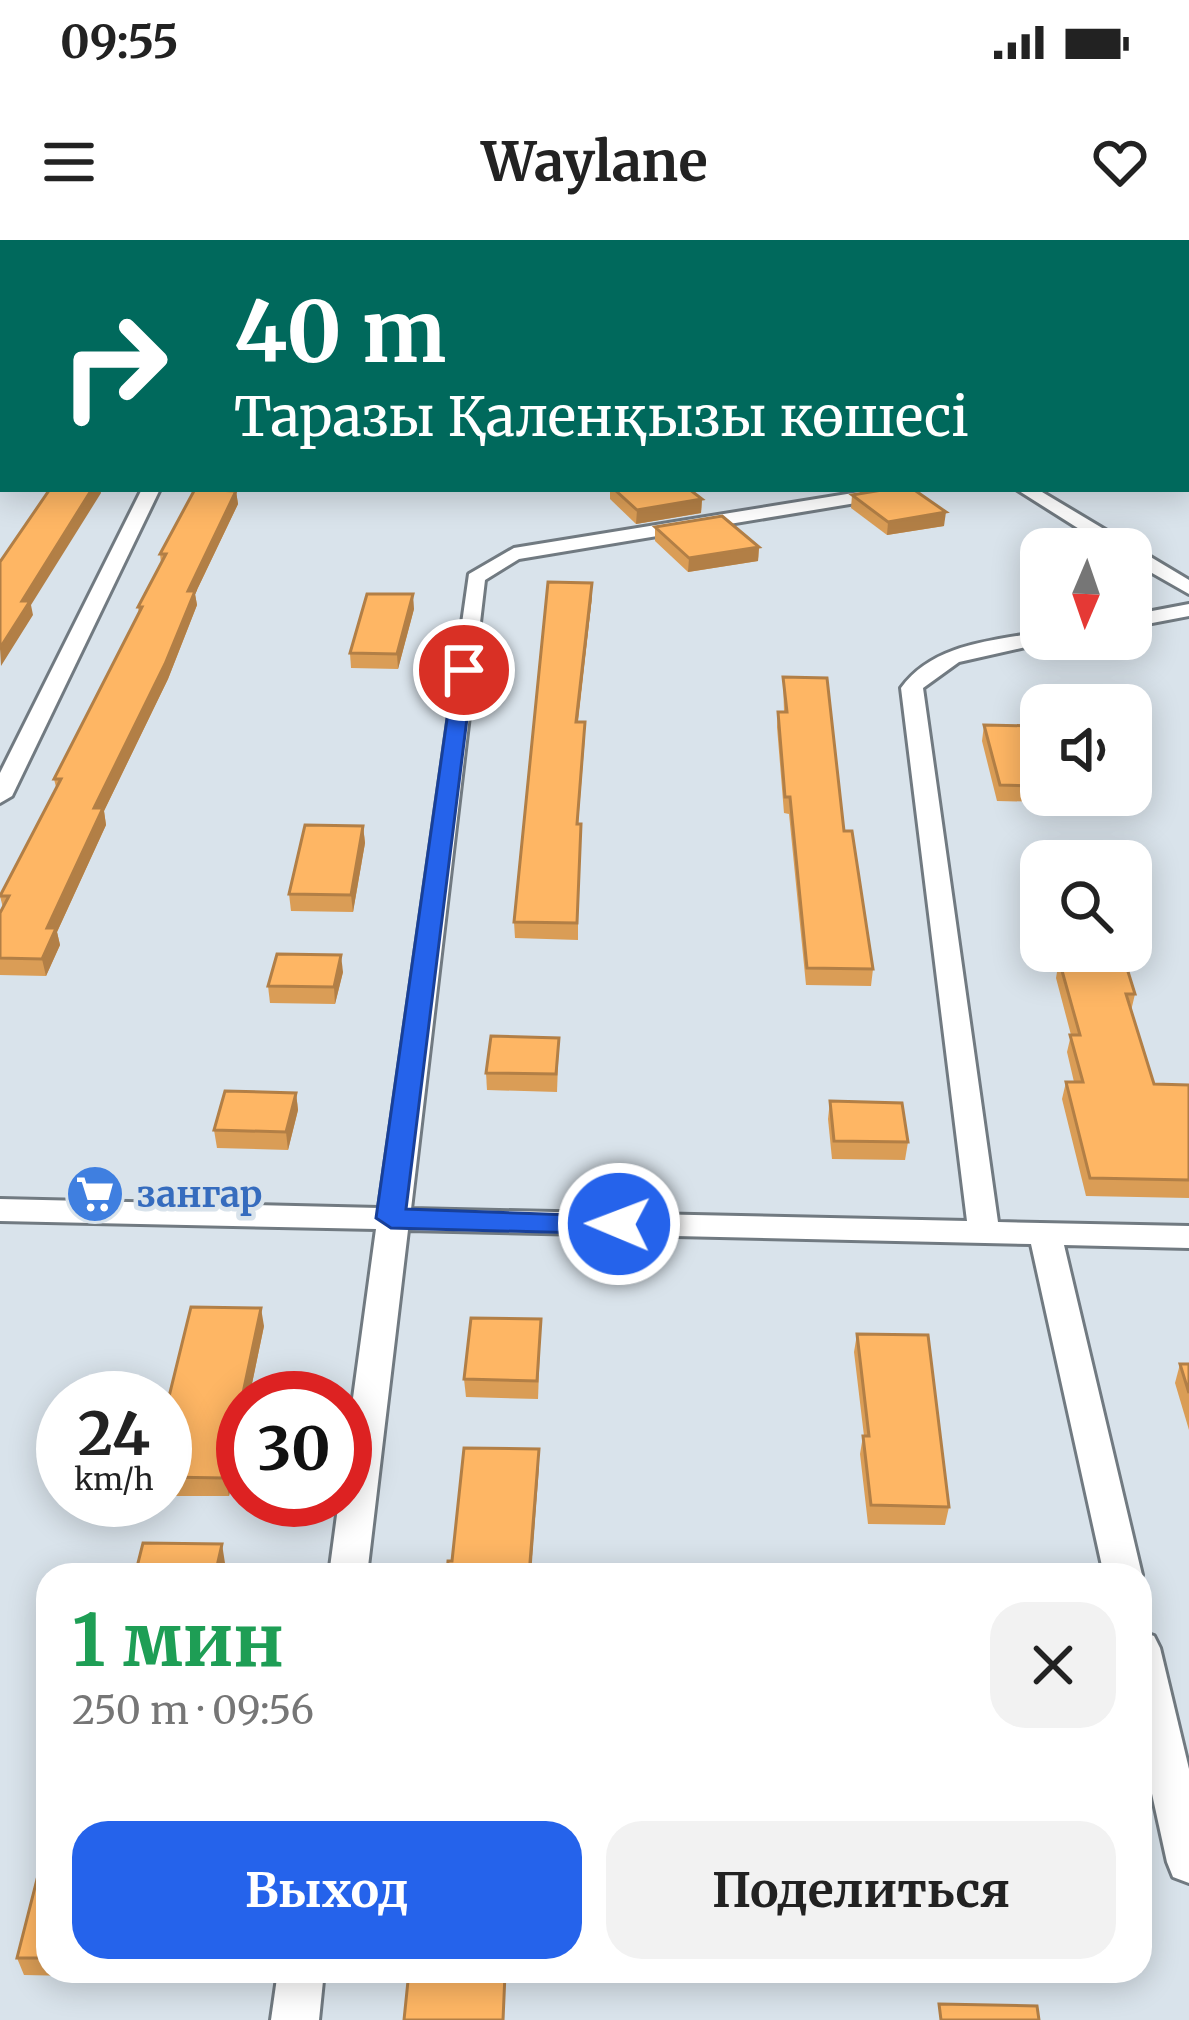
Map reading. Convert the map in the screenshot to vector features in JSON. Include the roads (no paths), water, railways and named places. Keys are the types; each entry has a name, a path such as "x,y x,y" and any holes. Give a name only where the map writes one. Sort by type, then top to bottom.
{"street":[{"path":"0,796 150,492"},
{"path":"349,1563 476,578 514,554 892,492"},
{"path":"1030,492 1090,528"},
{"path":"1152,566 1189,588"},
{"path":"1152,617 1189,610"},
{"path":"984,1233 912,688 920,675 937,665 1020,643"},
{"path":"0,1210 1189,1237"},
{"path":"1045,1234 1120,1563"},
{"path":"1152,1698 1187,1844"},
{"path":"295,2020 300,1983"}],"place":[{"name":"зангар","path":"95,1194"}]}
